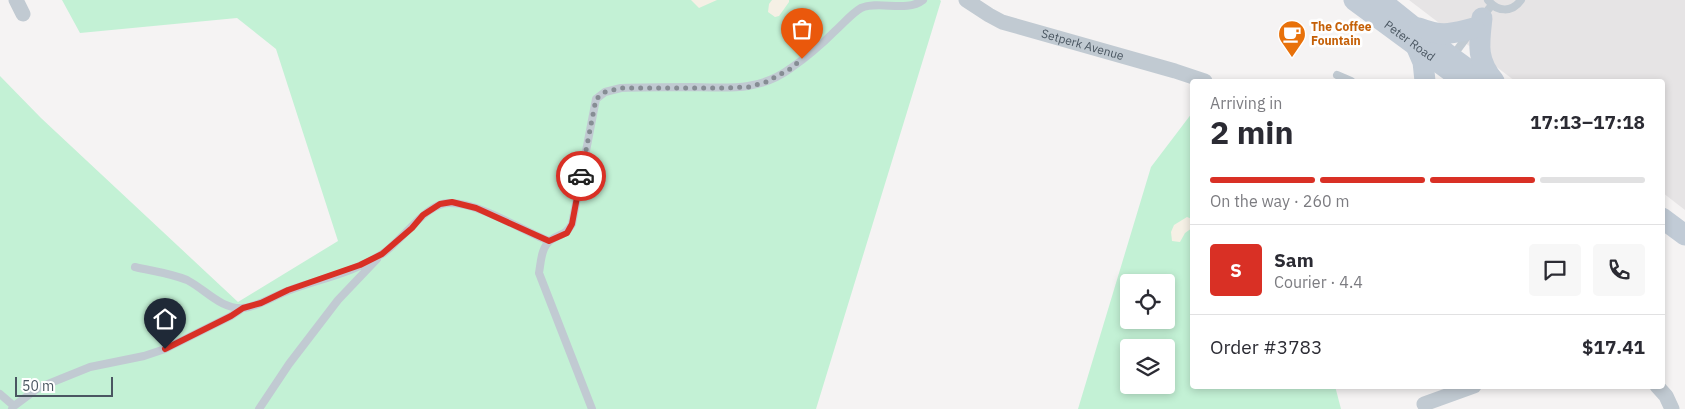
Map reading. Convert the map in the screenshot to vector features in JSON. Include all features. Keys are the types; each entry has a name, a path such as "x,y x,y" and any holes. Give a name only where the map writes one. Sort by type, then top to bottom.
{"main road":[{"name":"Peter Road","path":"1354,0 1443,68 1461,79"},
{"name":"Peter Road","path":"1380,0 1412,25 1443,68 1478,79"},
{"path":"1412,25 1445,35 1484,13"},
{"path":"1484,13 1479,45 1481,60 1486,73 1492,79"},
{"path":"1417,48 1423,62 1425,79"},
{"path":"1665,220 1685,235"},
{"path":"1665,230 1685,245"}],"street":[{"path":"16,0 23,14"},
{"name":"Setperk Avenue","path":"966,0 1002,22 1200,79"},
{"path":"1424,404 1466,389"},
{"path":"1660,389 1666,396 1672,409"}],"lane":[{"path":"592,409 540,273 541,255 549,241 567,233 572,224 596,99 605,92 621,88 749,87 766,82 790,69 861,8 873,4 908,5 920,3 923,0"},
{"path":"1443,68 1484,13 1508,10 1521,0"},
{"path":"1337,75 1346,79"},
{"path":"259,409 289,364 338,300 423,215 440,204 452,202 476,208 549,241"},
{"path":"0,394 13,407 38,388 90,367 144,356 165,349 243,308 261,303 288,290 360,265 382,254"},
{"path":"135,267 173,275 189,281 217,300 231,306 243,308"}],"shaded area":[{"path":"1409,0 1685,0 1685,210 1665,195 1665,79 1512,79"}],"green space":[{"path":"62,0 941,1 816,409 0,409 0,76 41,118 238,302 338,241 276,49 237,18 80,33"},
{"path":"1190,116 1190,389 1336,389 1341,409 1078,409 1151,167"}],"sand":[{"path":"691,0 717,0 699,8"},
{"path":"772,0 789,0 779,16 775,17 768,12 769,4"},
{"path":"1187,217 1190,218 1190,229 1185,233 1180,242 1172,241 1171,232 1174,225"}],"way so far":[{"path":"581,176 596,99 605,92 621,88 646,87 749,87 766,82 790,69 802,59"}],"place":[{"name":"The Coffee Fountain","path":"1292,58"}],"route":[{"path":"165,349 243,308 261,303 288,290 360,265 382,254 412,228 423,215 440,204 452,202 476,208 549,241 567,233 572,224 581,176"}]}
